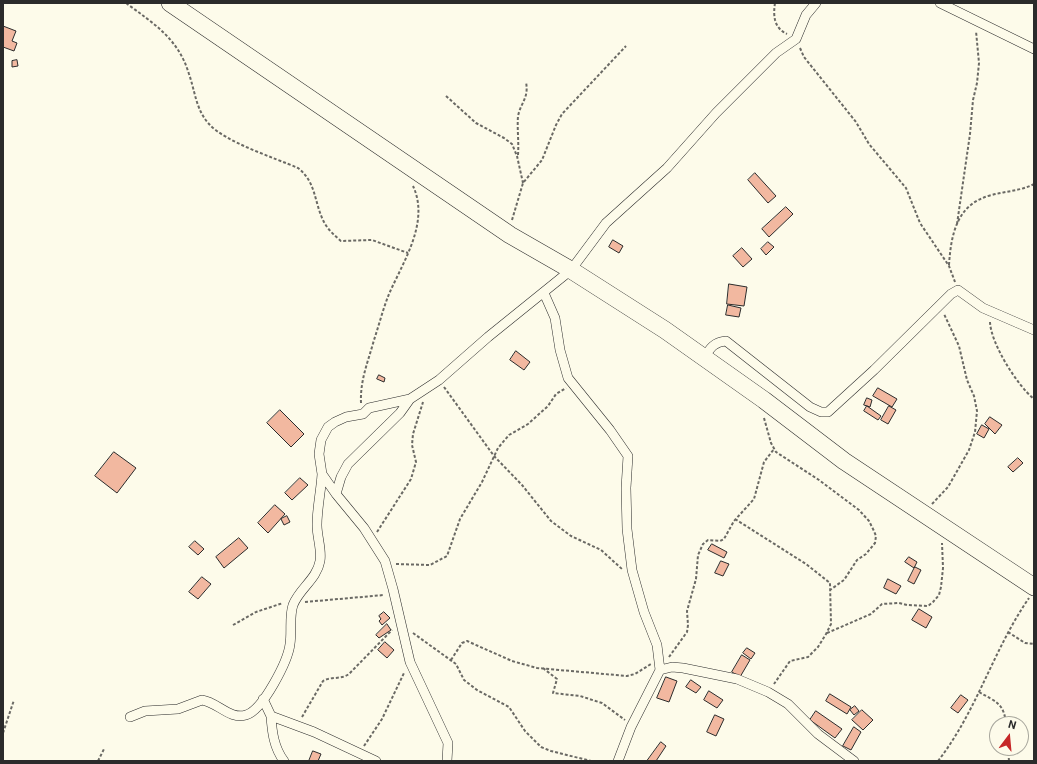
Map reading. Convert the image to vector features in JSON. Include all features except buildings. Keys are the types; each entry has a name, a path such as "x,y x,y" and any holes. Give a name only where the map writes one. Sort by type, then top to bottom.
{"highway":[{"path":"170,3 510,235 571,270 665,330 764,400 844,461 942,527 1032,592"}],"street":[{"path":"130,716 145,711 178,709 202,700 238,716 252,713 263,699 287,657 290,645 292,610 295,600 315,573 320,560 317,523 322,474 318,454 319,444 328,427 346,417 363,414 369,408 410,398 439,380 488,337 571,270 580,260 591,242 606,223 667,168 716,113 776,53 796,39 806,15 816,3"},
{"path":"940,3 1034,49"},
{"path":"704,358 712,345 718,342 726,341 810,407 821,412 828,412 874,370 943,302 958,290 990,311 1034,330"},
{"path":"544,293 555,318 560,350 568,378 618,440 628,456 626,488 627,529 633,575 644,612 658,645 659,659 663,669"},
{"path":"336,494 341,477 348,464 400,413 410,398"},
{"path":"322,474 373,541 385,561 410,662 448,743 447,761"},
{"path":"663,669 683,668 737,679 768,692 788,704 818,734 854,761"},
{"path":"618,761 633,724 663,669"},
{"path":"263,699 271,716 272,733 277,749 284,761"},
{"path":"271,716 298,726 376,761"}],"path":[{"path":"126,3 168,35 187,69 197,103 208,123 216,131 240,144 298,168 306,174 312,186 323,220 331,232 341,241 372,240 408,253"},
{"path":"775,3 774,20 779,30 796,39 804,57 856,122 869,144 904,183 920,223 949,266"},
{"path":"958,290 950,274 949,266 952,243 957,224 970,134 973,100 977,83 979,63 975,20"},
{"path":"510,235 513,214 523,183 542,160 562,114 626,46"},
{"path":"517,156 519,138 518,118 527,95 526,82"},
{"path":"446,96 476,123 512,144 517,156 523,183"},
{"path":"363,414 361,391 364,370 389,294 408,253 418,222 418,208 415,189 412,183"},
{"path":"957,224 961,214 981,198 1034,184"},
{"path":"920,513 936,502 948,487 963,462 975,432 977,411 974,396 967,380 958,346 944,314 943,302"},
{"path":"990,311 990,328 1000,351 1015,375 1034,399"},
{"path":"385,561 402,565 430,565 447,556 460,519 482,482 498,448 509,435 528,424 548,406 556,394 566,388 569,383 568,378"},
{"path":"439,380 494,456 522,485 543,512 560,529 601,550 619,567 633,575"},
{"path":"373,541 379,527 411,479 416,462 412,445 413,434 429,386"},
{"path":"764,400 764,421 774,449 782,457 819,480 859,510 870,521 876,536 875,543 866,554 857,560 844,580 830,590"},
{"path":"663,669 671,654 687,632 687,611 696,579 700,548 708,540 722,540 735,519 754,499 764,462 774,449"},
{"path":"735,519 824,576 830,583 831,624 826,634 818,647 808,657 790,661 768,692"},
{"path":"826,634 871,614 882,604 899,603 907,606 928,606 933,602 939,595 941,587 943,568 942,527"},
{"path":"232,625 256,612 295,600 303,602 382,595 391,593 393,589"},
{"path":"938,761 960,732 1008,632 1032,592"},
{"path":"298,726 322,682 328,678 345,677 349,674 399,619 413,633 456,664 464,680 477,690 510,707 526,732 541,747 591,761"},
{"path":"1008,632 1025,642 1034,644"},
{"path":"451,660 462,643 467,641 512,661 542,668 627,676 635,674 659,659"},
{"path":"359,753 382,719 410,662"},
{"path":"542,668 557,679 553,693 580,696 602,703 633,724"},
{"path":"979,692 997,702 1001,706 1004,716"},
{"path":"3,733 14,700"},
{"path":"98,761 104,749"}]}
